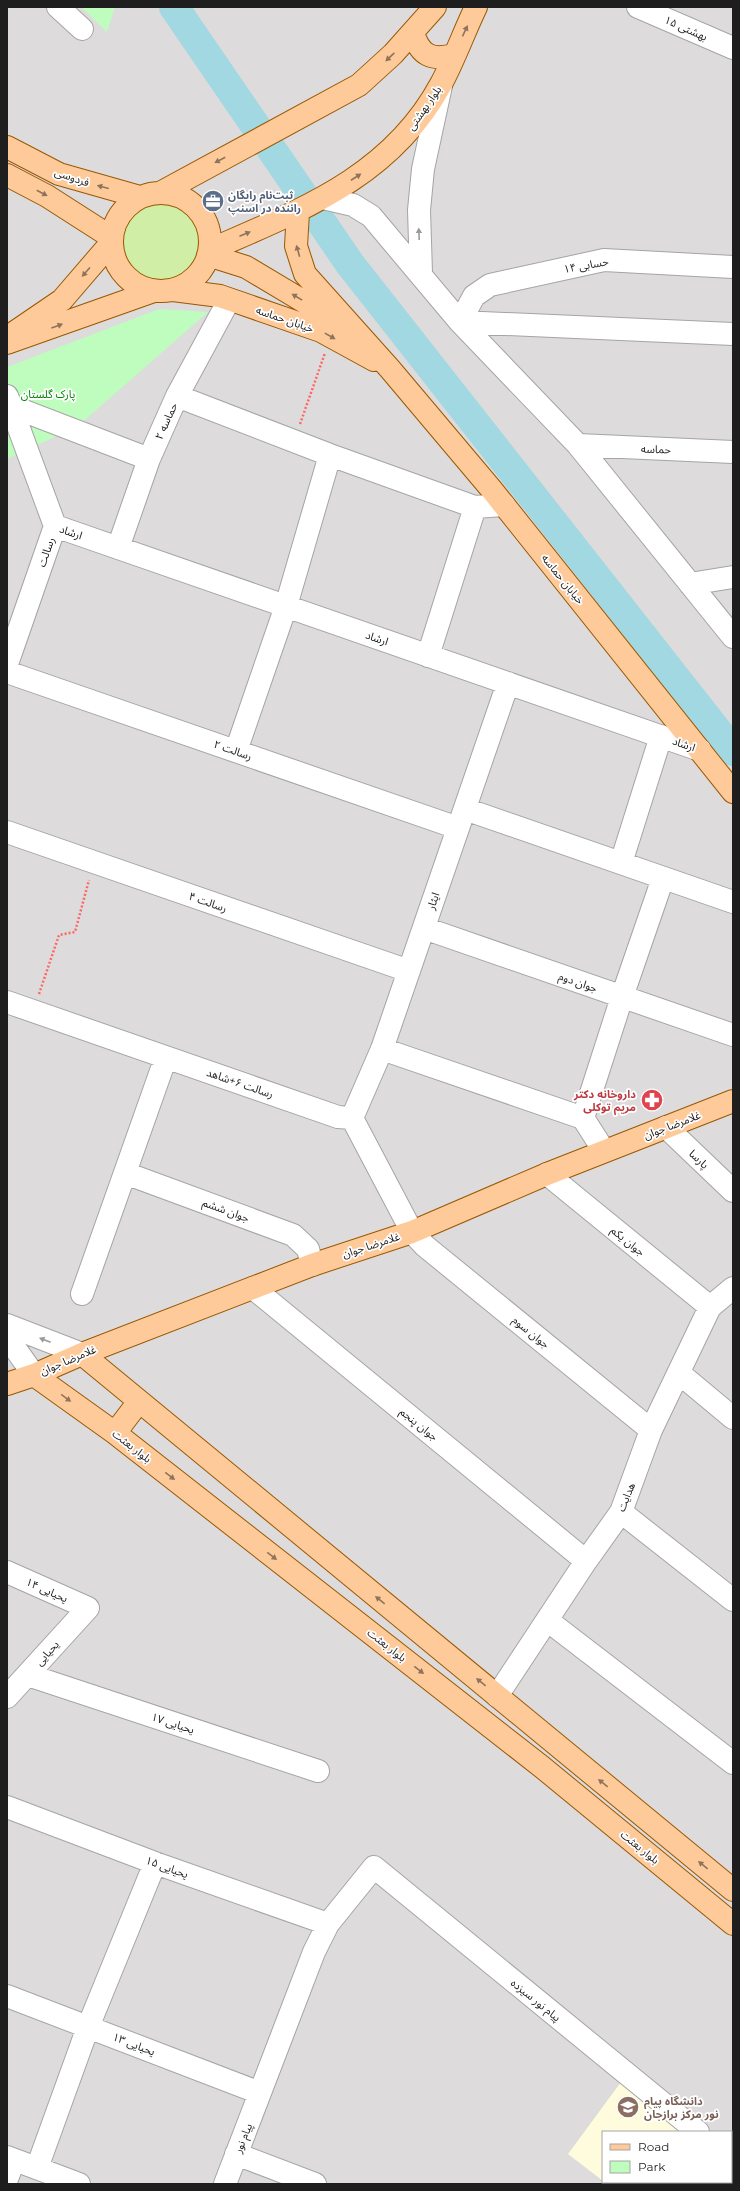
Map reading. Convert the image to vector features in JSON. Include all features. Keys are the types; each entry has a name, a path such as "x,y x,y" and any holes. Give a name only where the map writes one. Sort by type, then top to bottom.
{"main road":[{"path":"7,337 62,300 111,240 120,216 126,206 282,128 359,85 393,54 435,7"},
{"name":"بلوار بهشتی","path":"209,252 298,212 376,164 412,128 441,84 476,7"},
{"path":"413,33 417,46 427,55 440,58 454,55"},
{"name":"فردوسی","path":"7,147 59,174 150,195"},
{"path":"7,175 47,196 111,240 114,260 124,274 137,286 163,290"},
{"path":"7,343 163,290 189,283 201,270 209,252 209,232 199,213 192,204 177,196 150,195"},
{"path":"298,212 296,246 305,274 390,369"},
{"name":"خیابان حماسه","path":"209,252 246,267 328,316 390,369 504,505 733,792"},
{"name":"خیابان حماسه","path":"163,290 220,296 321,331 390,369"},
{"name":"غلامرضا جوان","path":"7,1384 34,1375 82,1354 312,1265 412,1232 547,1174 733,1101"},
{"path":"82,1354 733,1890"},
{"name":"بلوار بعثت","path":"34,1375 115,1433 559,1780 733,1924"},
{"path":"115,1433 134,1408 142,1404"},
{"path":"559,1780 574,1760"}],"street":[{"path":"58,7 82,29"},
{"name":"بهشتی ۱۵","path":"638,7 733,48"},
{"path":"421,273 419,210 422,176 441,84"},
{"path":"323,198 353,204 371,216 421,273 460,322 578,445 733,637"},
{"name":"حسابی ۱۴","path":"460,322 474,296 490,285 604,260 733,267"},
{"name":"حماسه ۲","path":"118,548 149,459 177,396 229,300"},
{"path":"460,322 733,334"},
{"path":"177,396 330,456 475,507 504,505"},
{"path":"9,401 149,459"},
{"name":"رسالت","path":"7,664 14,623 55,526 9,401"},
{"name":"حماسه","path":"578,445 733,452"},
{"path":"236,751 286,606 330,456"},
{"path":"428,656 475,507"},
{"name":"ارشاد","path":"55,526 700,750"},
{"path":"690,584 733,577"},
{"name":"رسالت ۲","path":"7,672 236,751 461,819 621,863 733,902"},
{"name":"ایثار","path":"352,1118 382,1049 508,683"},
{"path":"621,863 660,736"},
{"name":"رسالت ۴","path":"7,832 409,971"},
{"path":"583,1118 622,997 663,878"},
{"name":"جوان دوم","path":"424,928 733,1035"},
{"name":"رسالت ۶+شاهد","path":"7,1002 338,1116 352,1118"},
{"path":"382,1049 583,1118 604,1151"},
{"path":"82,1294 166,1057"},
{"path":"352,1118 412,1232"},
{"name":"پارسا","path":"666,1127 733,1191"},
{"name":"جوان ششم","path":"125,1173 293,1235 308,1249 312,1265"},
{"name":"جوان یکم","path":"547,1174 710,1308"},
{"name":"جوان سوم","path":"412,1232 425,1246 651,1430"},
{"name":"جوان پنجم","path":"252,1288 586,1561"},
{"name":"هدایت","path":"497,1696 586,1561 621,1512 651,1430 710,1308 733,1288"},
{"path":"7,1325 82,1354"},
{"path":"7,1337 34,1375"},
{"path":"679,1373 733,1418"},
{"path":"621,1512 733,1600"},
{"name":"یحیایی ۱۴","path":"7,1572 88,1608"},
{"name":"یحیایی","path":"7,1697 88,1608"},
{"path":"547,1620 733,1763"},
{"name":"یحیایی ۱۷","path":"28,1675 318,1771"},
{"name":"یحیایی ۱۵","path":"7,1807 155,1863 328,1924"},
{"path":"37,2168 88,2027 155,1863"},
{"name":"پیام نور","path":"225,2184 314,1952 328,1924 374,1867"},
{"name":"پیام نور سیزده","path":"374,1867 697,2131"},
{"name":"یحیایی ۱۳","path":"7,1996 260,2093"},
{"path":"236,2154 315,2184"},
{"path":"9,2166 37,2168 79,2184"}],"path":[{"path":"294,441 331,336"},
{"path":"34,1011 59,935 75,932 94,862"}],"shaded area":[{"path":"7,7 733,7 733,2184 7,2184"},
{"name":"دانشگاه پیام نور مرکز برازجان","path":"621,2082 687,2131 602,2131 602,2180 568,2154"}],"green space":[{"path":"81,7 115,7 107,32"},
{"path":"160,203 175,206 188,215 197,228 200,243 197,258 188,271 175,280 160,283 145,280 132,271 123,258 120,243 123,228 132,215 145,206"},
{"name":"پارک گلستان","path":"159,309 208,312 78,426 7,459 7,367"}],"waterway":[{"path":"174,7 350,264 733,751"}],"place":[{"name":"ثبت‌نام رایگان راننده در اسنپ","path":"213,201"},
{"name":"داروخانه دکتر مریم توکلی","path":"652,1100"},
{"name":"دانشگاه پیام نور مرکز برازجان","path":"628,2107"}]}
